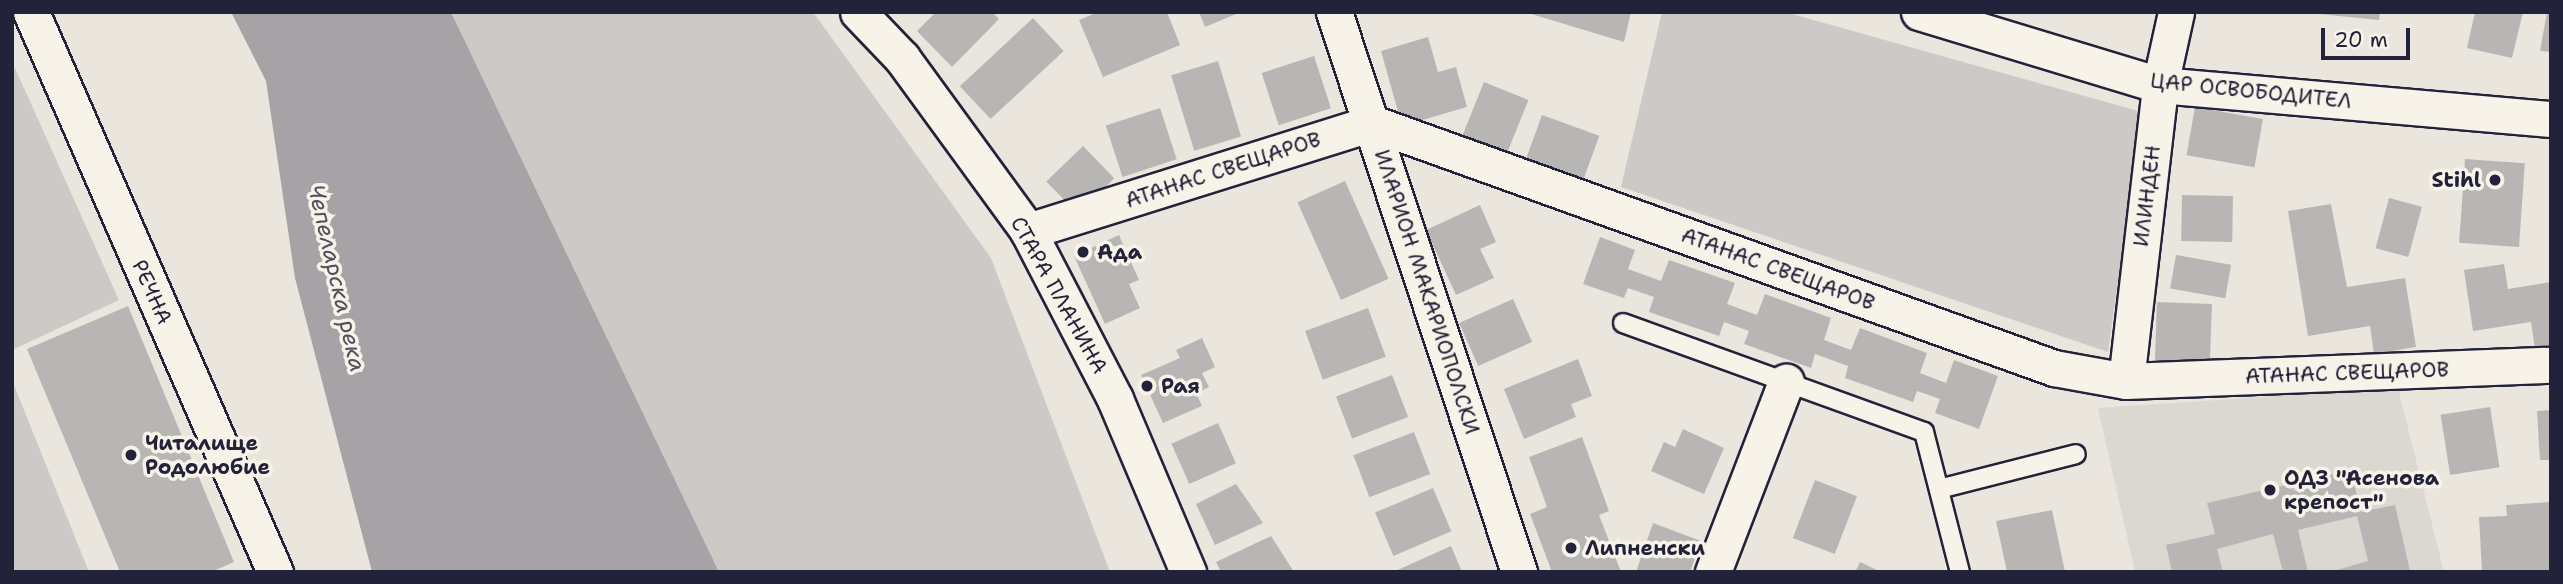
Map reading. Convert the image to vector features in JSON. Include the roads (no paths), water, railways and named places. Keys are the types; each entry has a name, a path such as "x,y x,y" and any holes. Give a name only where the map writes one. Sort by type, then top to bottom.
{"street":[{"name":"РЕЧНА","path":"31,12 275,572"},
{"name":"СТАРА ПЛАНИНА","path":"858,12 902,58 1028,231 1115,399 1188,572"},
{"name":"ИЛАРИОН МАКАРИОПОЛСКИ","path":"1334,12 1519,572"},
{"name":"ЦАР ОСВОБОДИТЕЛ","path":"1919,12 2160,85 2551,119"},
{"name":"ИЛИНДЕН","path":"2126,381 2160,85 2176,12"},
{"name":"АТАНАС СВЕЩАРОВ","path":"1028,231 1372,123 2054,368 2126,381 2551,365"},
{"path":"1713,572 1786,382"}],"lane":[{"path":"1623,323 1924,432 1961,572"},
{"path":"1939,489 2076,454"}],"water":[{"name":"Чепеларска река","path":"231,12 451,12 719,572 372,572 295,278 266,81"}],"place":[{"name":"Stihl","path":"2495,180"},
{"name":"Ада","path":"1083,252"},
{"name":"Рая","path":"1147,386"},
{"name":"Читалище Родолюбие","path":"131,455"},
{"name":"ОДЗ \"Асенова крепост\"","path":"2270,490"},
{"name":"Липненски","path":"1571,548"}]}
